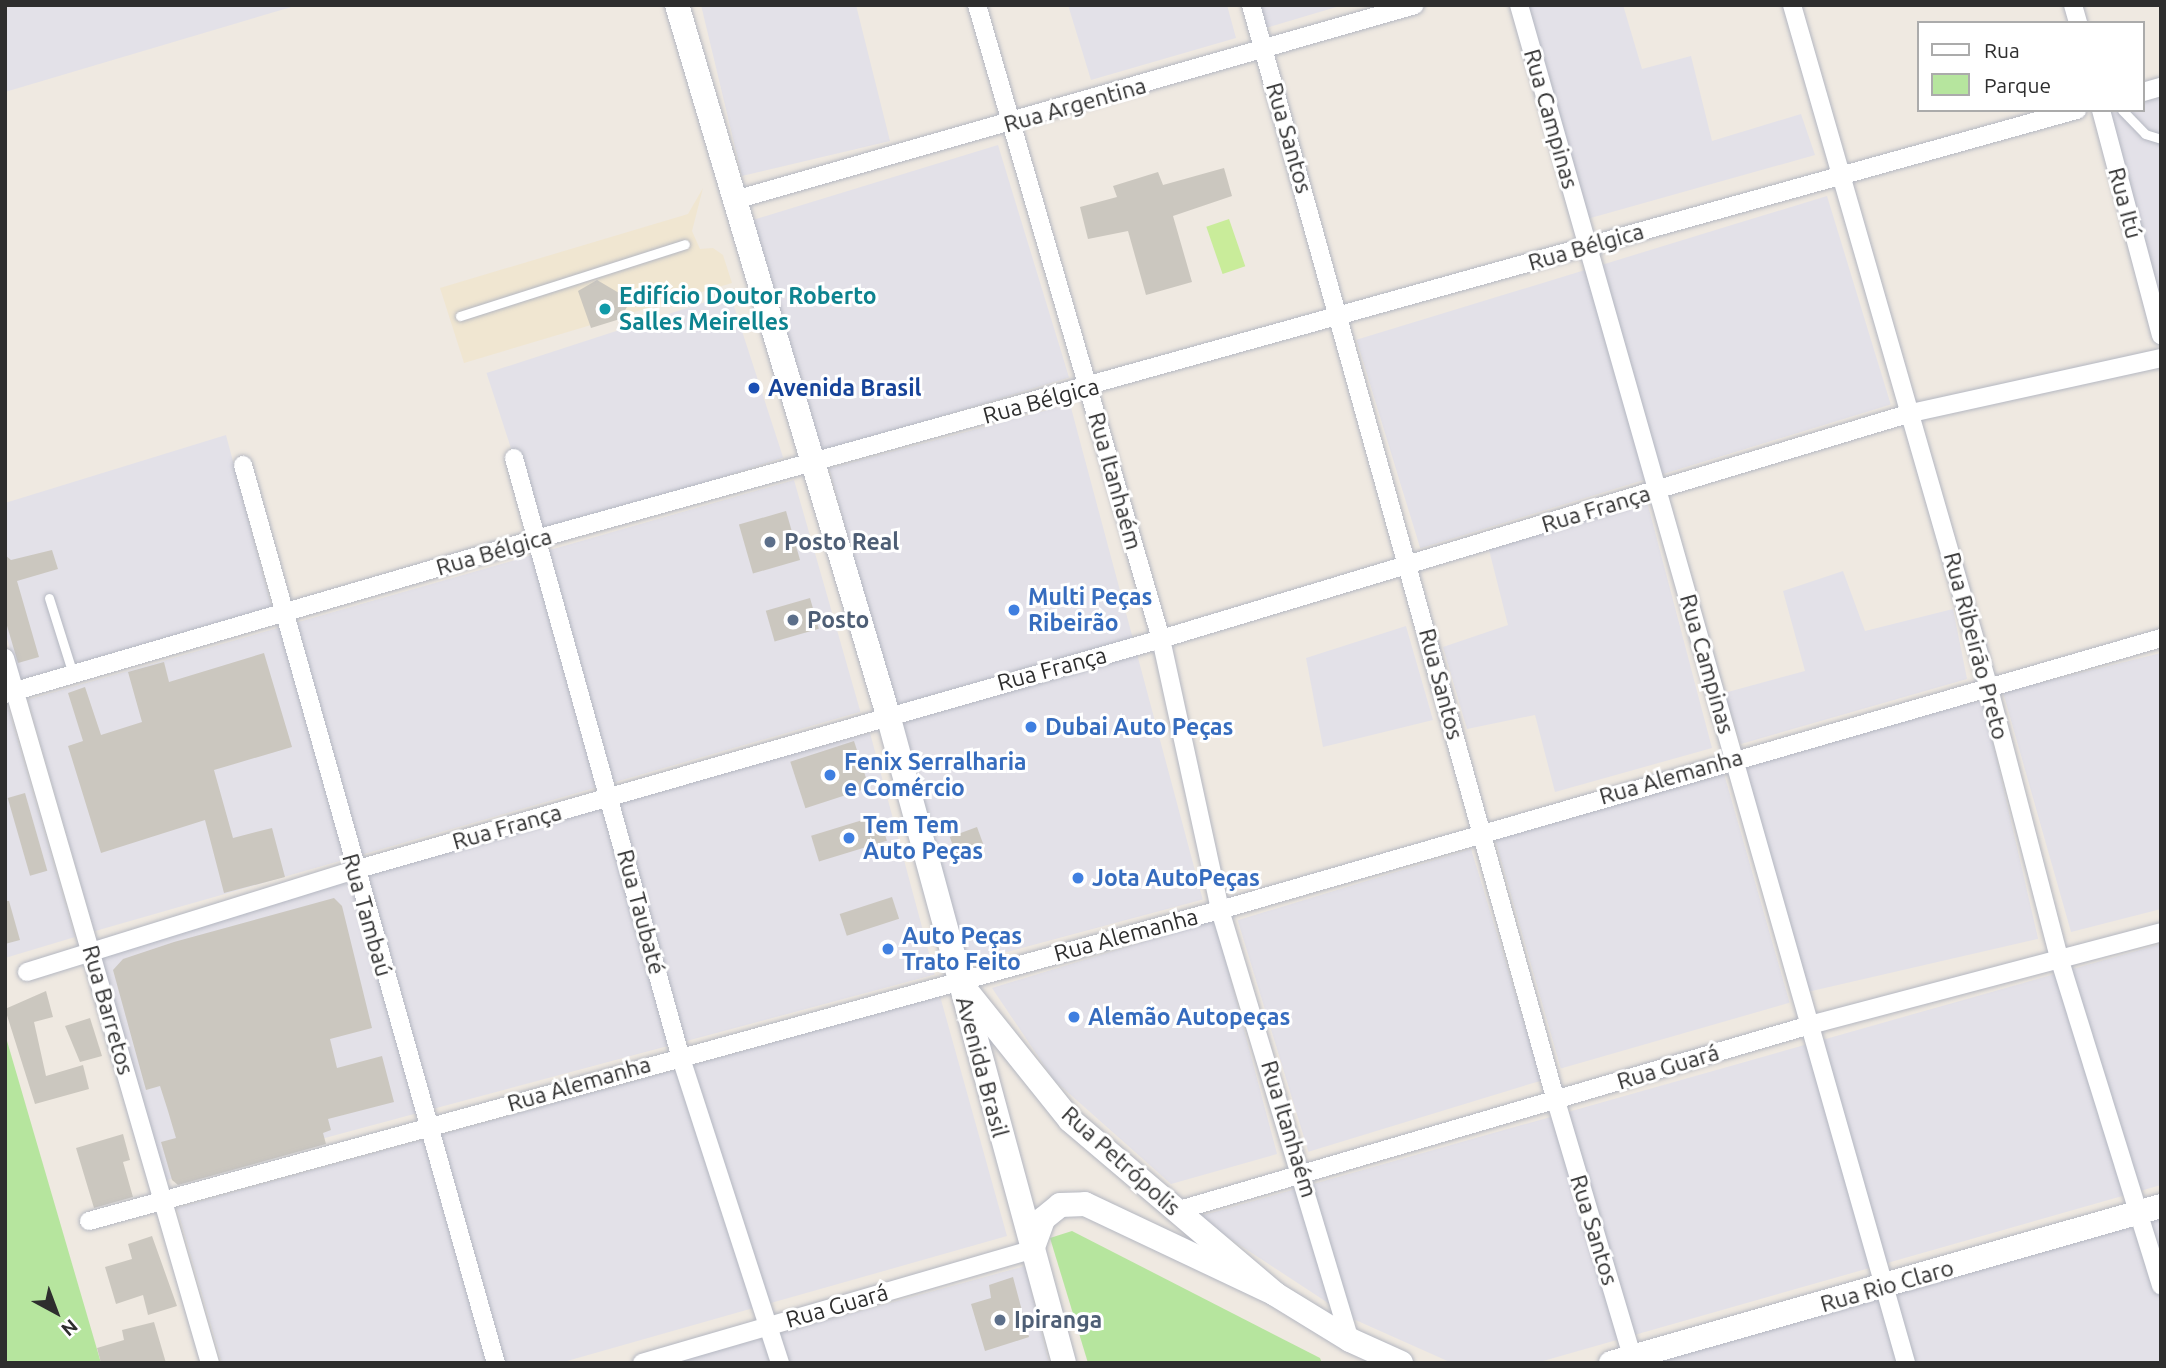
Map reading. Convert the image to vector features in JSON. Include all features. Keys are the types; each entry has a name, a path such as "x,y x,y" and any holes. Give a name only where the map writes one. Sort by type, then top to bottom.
{"main road":[{"name":"Avenida Brasil","path":"677,5 734,200 816,462 888,715 1064,1363"},
{"name":"Rua Petrópolis","path":"958,979 1070,1120 1275,1294 1353,1352 1401,1363"},
{"name":"Rua Petrópolis","path":"1032,1250 1043,1219 1060,1205 1085,1204 1275,1294"},
{"name":"Rua Rio Claro","path":"1626,1361 2150,1209"}],"street":[{"name":"Rua Itanhaém","path":"977,5 1161,639 1220,910 1303,1172 1353,1352"},
{"name":"Rua Santos","path":"1251,5 1340,316 1626,1361"},
{"name":"Rua Argentina","path":"734,200 1013,124 1415,5"},
{"name":"Rua Campinas","path":"1519,5 1906,1363"},
{"name":"Rua Ribeirão Preto","path":"1792,5 1988,685 2060,961 2150,1209 2161,1286"},
{"name":"Rua Bélgica","path":"10,692 536,539 1088,388 1842,172 2069,112"},
{"name":"Rua Itú","path":"2102,112 2161,335"},
{"name":"Rua França","path":"27,972 355,870 610,799 888,715 1161,639 1911,413 2161,358"},
{"name":"Rua Taubaté","path":"514,458 680,1055 770,1325 780,1363"},
{"name":"Rua Tambaú","path":"243,465 427,1127 496,1363"},
{"name":"Rua Alemanha","path":"89,1221 680,1055 1220,910 1988,685 2161,638"},
{"name":"Rua Barretos","path":"5,658 10,692 91,952 210,1363"},
{"name":"Rua Guará","path":"1177,1212 1303,1172 1556,1101 1810,1025 2060,961 2161,932"},
{"name":"Rua Guará","path":"642,1363 1032,1250"}],"lane":[{"path":"2124,112 2145,134 2161,139"},
{"path":"460,316 685,244"},
{"path":"49,598 73,674"}],"shaded area":[{"path":"5,5 298,5 5,92"},
{"path":"701,5 856,5 890,141 742,176"},
{"path":"1068,5 1227,5 1236,38 1091,80"},
{"path":"1260,5 1343,5 1266,28"},
{"path":"1524,5 1623,5 1642,69 1691,56 1712,141 1801,114 1815,155 1587,219"},
{"path":"2161,97 2161,304 2102,113 2145,112 2145,101"},
{"path":"998,145 1069,377 822,453 751,220"},
{"path":"703,188 692,231 700,249 713,248 723,255 732,283 464,363 440,288 688,214"},
{"path":"1827,196 1891,404 1420,548 1356,340"},
{"path":"730,294 783,458 540,537 487,373"},
{"path":"1070,404 1203,900 962,964 829,468"},
{"path":"226,435 272,609 19,680 5,631 5,503"},
{"path":"794,480 860,712 94,931 28,700"},
{"path":"1645,494 1712,748 1555,792 1535,715 1467,729 1443,647 1508,625 1487,542"},
{"path":"1843,571 1865,631 1953,609 1967,679 1741,744 1724,693 1805,671 1783,591"},
{"path":"1406,626 1433,720 1323,747 1306,658"},
{"path":"2161,653 2161,909 2071,932 2003,692"},
{"path":"1983,700 2038,939 1795,995 1740,756"},
{"path":"7,704 75,937 5,958 5,705"},
{"path":"870,733 935,974 161,1182 96,940"},
{"path":"1724,774 1790,1003 1561,1068 1495,840"},
{"path":"1471,849 1542,1080 1308,1152 1238,920"},
{"path":"1215,920 1277,1154 1171,1184 1054,1080 992,988"},
{"path":"2161,944 2161,1185 1536,1363 1452,1363 1351,1318 1197,1217"},
{"path":"940,996 1007,1236 560,1363 222,1363 177,1208"},
{"path":"2161,1217 2161,1363 1650,1363"},
{"path":"1025,1266 1049,1363 671,1363"}],"green space":[{"path":"1229,219 1245,266 1223,274 1206,227"},
{"path":"5,1034 101,1363 5,1363"},
{"path":"1072,1231 1320,1358 1322,1363 1088,1363 1050,1238"}],"building":[{"path":"1224,168 1232,196 1173,216 1192,282 1146,295 1128,231 1088,239 1080,207 1117,197 1113,186 1158,172 1163,185"},
{"name":"Edifício Doutor Roberto Salles Meirelles","path":"597,280 631,300 620,319 591,328 578,291"},
{"name":"Posto Real","path":"786,511 800,560 753,574 739,525"},
{"path":"52,550 58,569 17,581 39,657 18,663 5,619 5,555 11,560"},
{"name":"Posto","path":"810,598 819,629 775,641 766,611"},
{"path":"264,653 292,747 214,770 233,838 272,828 285,877 224,893 205,820 101,853 68,746 83,741 68,693 85,687 101,735 142,722 128,672 164,662 169,682"},
{"name":"Fenix Serralharia e Comércio","path":"854,741 869,788 805,808 790,762"},
{"path":"25,793 47,871 30,876 8,798"},
{"name":"Tem Tem Auto Peças","path":"879,815 887,841 819,862 811,836"},
{"path":"977,827 985,849 958,859 950,837"},
{"path":"892,897 899,919 847,936 840,914"},
{"path":"334,898 342,906 372,1028 330,1039 337,1068 382,1056 394,1102 328,1119 331,1130 323,1133 326,1144 178,1185 172,1180 161,1142 176,1138 168,1111 160,1086 146,1090 113,970 123,959 174,942"},
{"path":"5,901 9,901 20,940 5,944"},
{"path":"46,991 53,1017 34,1022 46,1076 83,1065 89,1089 35,1104 5,1009"},
{"path":"90,1018 102,1056 80,1062 65,1026"},
{"path":"123,1134 130,1160 123,1162 133,1197 94,1208 76,1148"},
{"path":"152,1236 177,1306 148,1315 143,1295 116,1304 105,1267 132,1259 128,1244"},
{"name":"Ipiranga","path":"1013,1277 1029,1337 985,1351 971,1304 991,1298 989,1285"},
{"path":"154,1322 166,1363 101,1363 97,1348 124,1340 122,1330"}],"place":[{"name":"Edifício Doutor Roberto Salles Meirelles","path":"605,309"},
{"name":"Avenida Brasil","path":"754,388"},
{"name":"Posto Real","path":"770,542"},
{"name":"Multi Peças Ribeirão","path":"1014,610"},
{"name":"Posto","path":"793,620"},
{"name":"Dubai Auto Peças","path":"1031,727"},
{"name":"Fenix Serralharia e Comércio","path":"830,775"},
{"name":"Tem Tem Auto Peças","path":"849,838"},
{"name":"Jota AutoPeças","path":"1078,878"},
{"name":"Auto Peças Trato Feito","path":"888,949"},
{"name":"Alemão Autopeças","path":"1074,1017"},
{"name":"Ipiranga","path":"1000,1320"}]}
